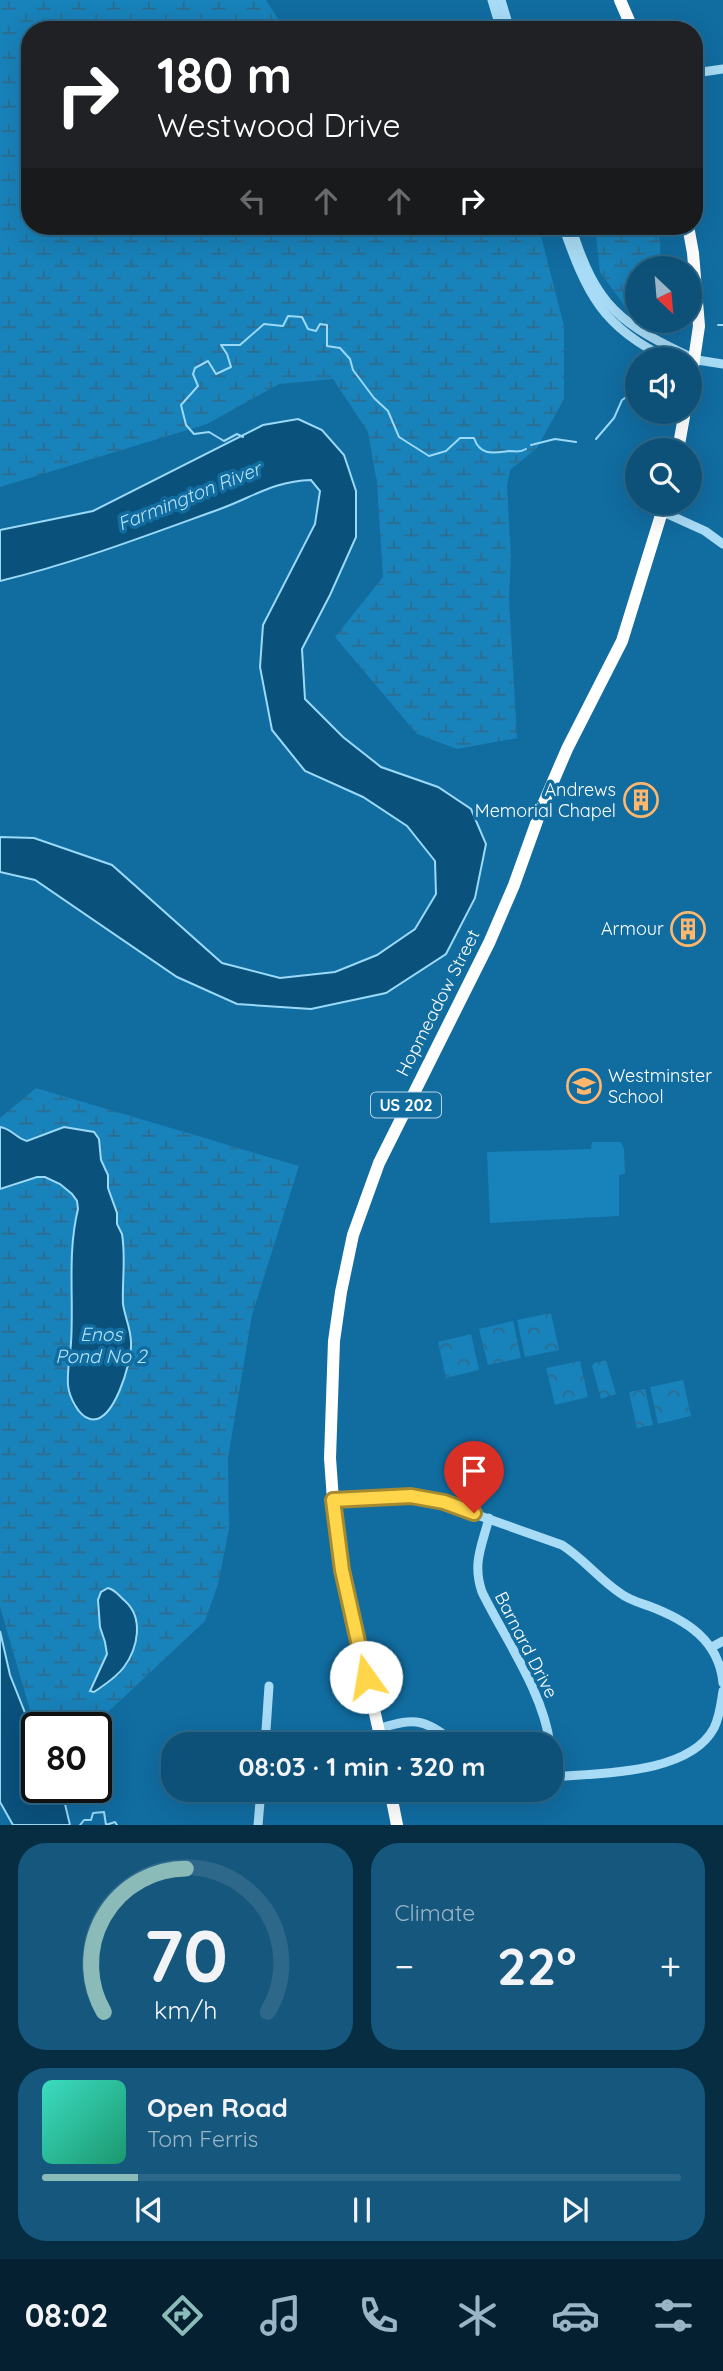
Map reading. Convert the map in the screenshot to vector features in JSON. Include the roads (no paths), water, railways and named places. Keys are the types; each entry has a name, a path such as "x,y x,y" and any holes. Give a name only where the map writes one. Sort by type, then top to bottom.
{"highway":[{"path":"620,0 629,21"},
{"path":"690,235 699,326 695,347"},
{"name":"Hopmeadow Street","path":"380,1732 342,1570 333,1500 330,1413 334,1341 353,1235 379,1163 489,943 567,749 622,641 661,515"},
{"path":"392,1802 397,1825"}],"street":[{"path":"492,0 498,21"},
{"path":"501,0 507,21"},
{"path":"703,72 723,69"},
{"path":"566,235 583,279 608,317 646,347"},
{"path":"574,235 585,266 608,303 620,316 668,347"},
{"path":"702,361 723,364"},
{"path":"678,515 723,544"},
{"path":"333,1500 411,1496 444,1502 562,1545 579,1555 621,1594 673,1615 695,1630 712,1647 723,1683"},
{"name":"Barnard Drive","path":"489,1518 479,1552 478,1580 534,1692 547,1732"},
{"path":"712,1647 723,1641"},
{"path":"266,1732 270,1686"},
{"path":"563,1776 650,1766 688,1754 705,1740 713,1729 720,1712 723,1691"},
{"path":"379,1729 404,1722 426,1723 439,1732"},
{"path":"258,1825 260,1802"}],"water":[{"name":"Farmington River","path":"298,419 322,430 344,455 356,491 356,537 302,649 305,699 343,737 381,767 438,787 471,809 486,844 475,898 446,954 386,993 311,1009 237,1004 177,977 35,880 0,872 0,837 34,838 112,865 222,963 280,978 335,972 377,955 415,929 436,894 435,861 407,826 363,797 305,771 272,730 260,667 263,625 315,524 320,491 311,480 275,486 111,548 0,581 0,530 93,511 263,425"},
{"name":"Enos Pond No 2","path":"0,1127 27,1141 64,1127 94,1132 99,1139 101,1160 108,1175 108,1188 122,1234 123,1304 131,1340 128,1365 120,1391 107,1412 99,1418 90,1419 78,1410 68,1385 72,1326 72,1259 77,1201 60,1184 45,1177 0,1189"},
{"path":"108,1588 131,1608 137,1624 137,1633 133,1651 124,1667 94,1692 90,1691 107,1654 100,1627 98,1600 101,1592"},
{"path":"0,1631 10,1675 25,1712 21,1712 21,1803 65,1803 70,1825 13,1825 0,1802"}],"waterway":[{"path":"243,437 237,434 224,441 209,432 194,434 186,425 181,405 198,386 193,374 195,368 208,361 216,374 231,367 221,345 240,345 264,324 283,326 288,316 302,317 308,329 316,331 320,324 327,325 327,346 340,348 350,359 353,370 374,398 388,411 399,437 429,456 446,451 460,438 474,438 483,451 492,453 526,449"},
{"path":"718,325 723,325"},
{"path":"596,439 614,418 625,398"},
{"path":"531,445 555,439 576,442"},
{"path":"80,1825 84,1820 91,1820 93,1813 104,1812 106,1825 115,1822 117,1825"}],"place":[{"name":"Andrews Memorial Chapel","path":"641,800"},
{"name":"Armour","path":"688,929"},
{"name":"Westminster School","path":"584,1086"}]}
